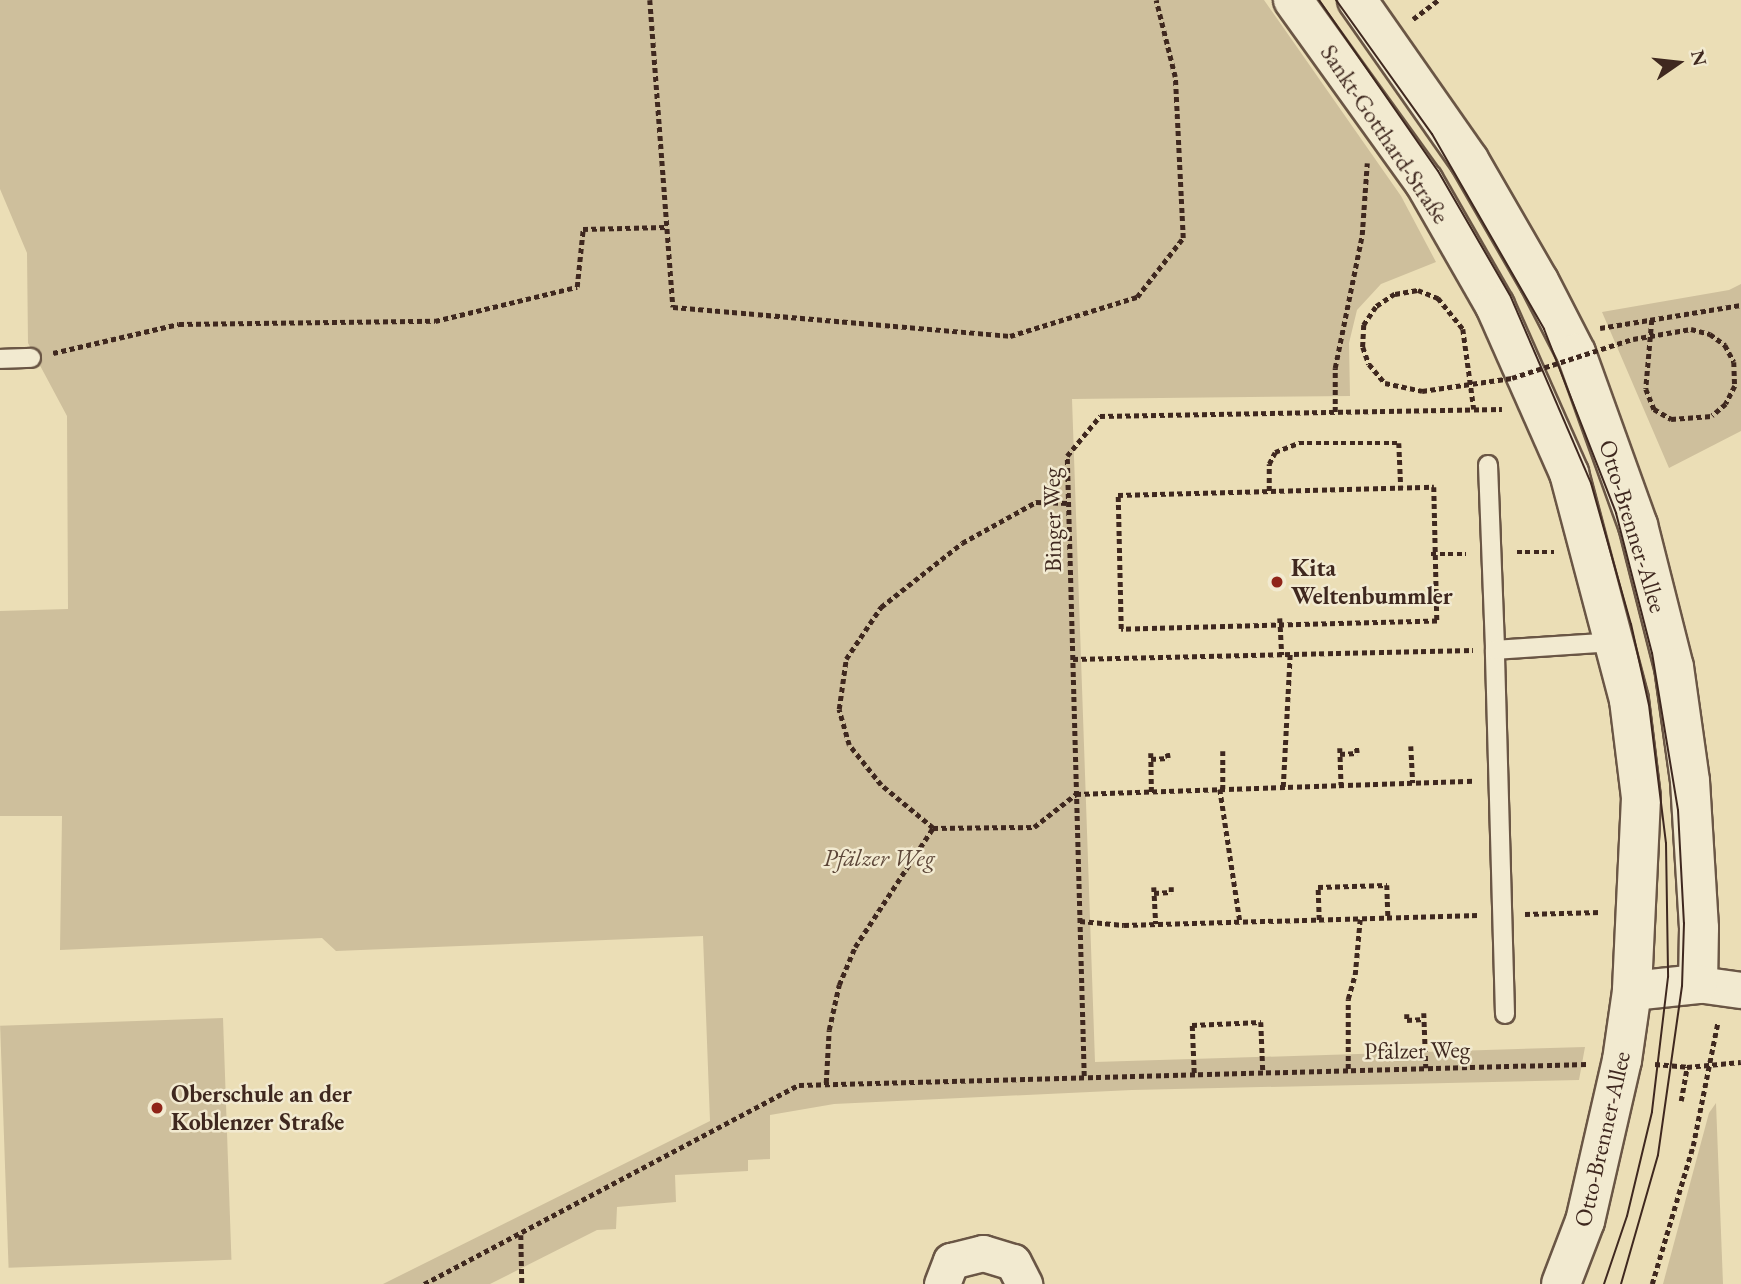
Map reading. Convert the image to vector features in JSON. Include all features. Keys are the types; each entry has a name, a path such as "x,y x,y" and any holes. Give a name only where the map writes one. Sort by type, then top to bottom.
{"street":[{"name":"Sankt-Gotthard-Straße","path":"1293,0 1424,182 1495,306"},
{"name":"Otto-Brenner-Allee","path":"1357,0 1482,181 1566,332 1638,525 1674,667 1690,781 1698,984"},
{"name":"Otto-Brenner-Allee","path":"1495,306 1569,473 1616,642 1629,700 1641,798 1632,991 1622,1060 1585,1221 1560,1284"},
{"path":"1632,991 1698,984 1741,990"},
{"path":"942,1284 951,1261 983,1253 1013,1262 1024,1284"}],"lane":[{"path":"0,359 31,358"},
{"path":"1488,465 1505,1014"},
{"path":"1495,650 1616,642"}],"path":[{"path":"650,0 664,227 673,307 1010,336 1137,297 1183,238 1175,78 1156,0"},
{"path":"1335,412 1335,369 1362,235 1368,146 1378,119"},
{"path":"31,358 179,324 448,318 577,287 583,229 664,227"},
{"path":"1474,409 1462,329 1438,298 1418,290 1395,293 1376,307 1364,325 1363,347 1369,364 1385,383 1422,391 1512,378 1633,340 1691,329 1710,334 1725,345 1734,362 1735,386 1726,404 1713,416 1671,419 1654,409 1646,389 1652,320"},
{"path":"1566,332 1741,305"},
{"name":"Binger Weg","path":"1084,1076 1067,456 1100,416 1541,409"},
{"path":"1269,491 1269,464 1275,452 1299,443 1399,443 1401,488"},
{"path":"1434,487 1437,621 1121,629 1118,495 1401,488 1434,487"},
{"path":"1069,503 1036,502 962,543 881,607 846,659 839,709 849,745 881,785 933,828 1034,827 1076,794 1499,780"},
{"path":"1280,618 1282,655"},
{"path":"1073,659 1495,650"},
{"path":"1283,787 1290,654"},
{"path":"1411,746 1413,783"},
{"path":"1341,785 1340,751 1357,753 1356,747"},
{"path":"1223,751 1222,789 1240,922"},
{"path":"1152,792 1151,756 1168,758 1167,752"},
{"path":"826,1083 829,1030 850,960 933,828"},
{"path":"1319,920 1318,887 1387,882 1388,918"},
{"path":"1156,924 1154,890 1171,892 1171,887"},
{"path":"1080,921 1156,924 1637,911"},
{"path":"1348,1069 1348,999 1357,962 1360,919"},
{"path":"1407,1014 1407,1020 1424,1016 1426,1068"},
{"path":"1194,1073 1192,1025 1261,1020 1262,1072"},
{"name":"Pfälzer Weg","path":"424,1284 521,1235 799,1085 1622,1060 1687,1067 1741,1062"},
{"path":"1652,1284 1712,1064"},
{"path":"1681,1101 1687,1067"},
{"path":"521,1235 522,1284"}],"green space":[{"path":"0,0 1264,0 1401,196 1436,262 1381,284 1357,310 1349,343 1350,396 1072,399 1095,1062 1585,1047 1579,1080 1132,1090 834,1104 770,1115 770,1159 748,1160 748,1171 675,1175 676,1202 617,1207 616,1229 597,1230 490,1284 383,1284 710,1121 703,936 336,951 322,938 60,950 62,816 0,816 0,611 68,609 67,416 28,343 27,253 0,189"},
{"path":"1741,284 1741,431 1669,468 1602,312 1729,290"},
{"path":"223,1018 231,1260 9,1268 0,1026"},
{"path":"1716,1103 1723,1284 1663,1284 1709,1113"}],"tram line":[{"path":"1319,0 1438,171 1510,295 1591,483 1631,624 1649,705 1666,843 1668,977 1652,1112 1627,1216 1604,1284"},
{"path":"1336,0 1432,134 1544,329 1616,513 1652,653 1678,810 1684,923 1682,986 1658,1155 1621,1284"}],"place":[{"name":"Kita Weltenbummler","path":"1277,582"},
{"name":"Oberschule an der Koblenzer Straße","path":"157,1108"}]}
